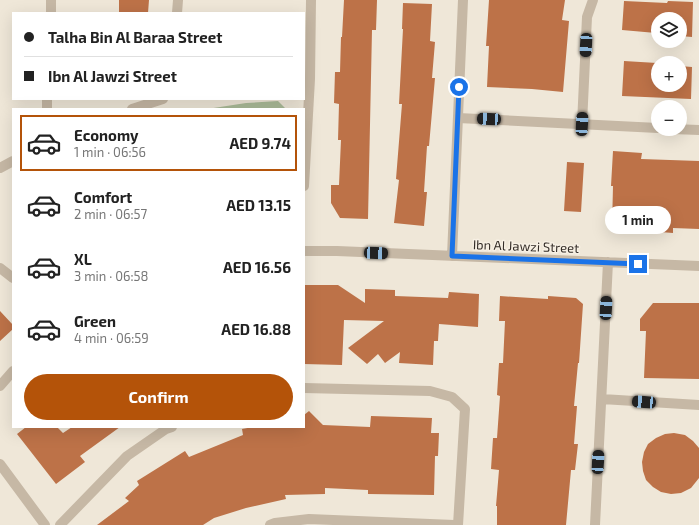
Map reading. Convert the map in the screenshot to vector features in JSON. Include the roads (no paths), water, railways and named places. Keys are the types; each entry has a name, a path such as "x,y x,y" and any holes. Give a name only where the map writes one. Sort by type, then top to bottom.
{"street":[{"path":"51,0 51,12"},
{"path":"177,12 178,0"},
{"path":"305,150 311,0"},
{"path":"452,256 464,0"},
{"path":"582,124 587,17 593,0"},
{"path":"135,108 160,100"},
{"path":"458,118 651,128"},
{"path":"687,130 699,130"},
{"path":"0,168 12,162"},
{"name":"Ibn Al Jawzi Street","path":"305,252 337,251 699,266"},
{"path":"595,525 608,262"},
{"path":"0,268 12,277"},
{"path":"0,386 12,372"},
{"path":"305,388 430,391 452,397 465,408 458,525"},
{"path":"602,399 699,405"},
{"path":"60,525 127,456 170,428"},
{"path":"0,464 45,525"},
{"path":"270,525 275,523 309,519 454,525"}]}
